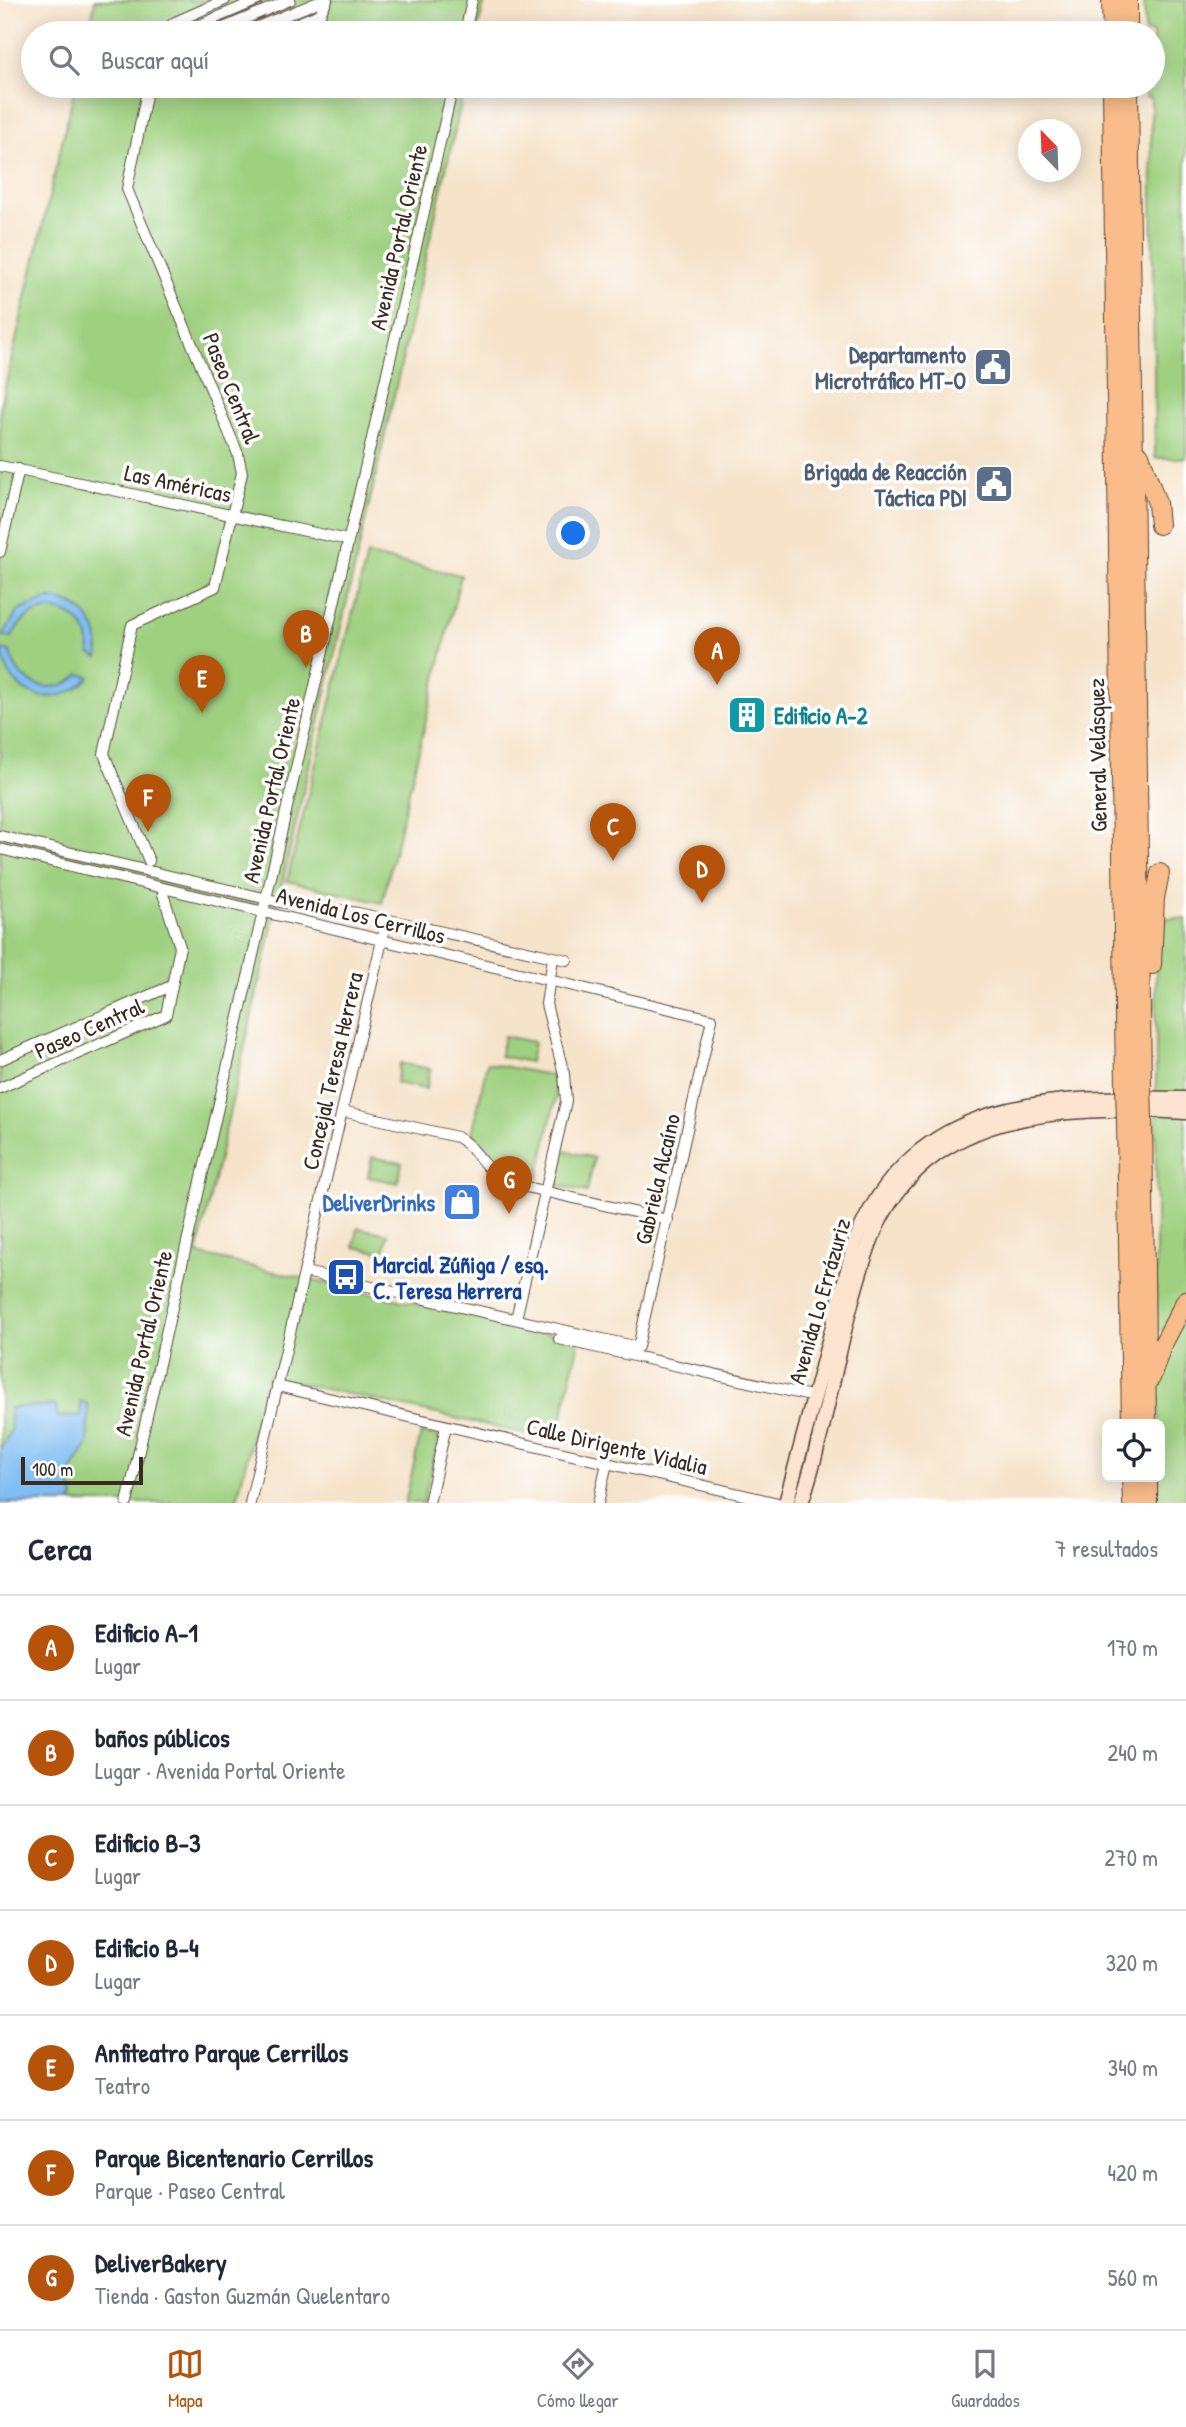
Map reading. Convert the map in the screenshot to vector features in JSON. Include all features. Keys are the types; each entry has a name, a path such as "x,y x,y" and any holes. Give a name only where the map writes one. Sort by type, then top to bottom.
{"highway":[{"path":"1111,0 1112,21"},
{"path":"1128,0 1128,21"},
{"name":"General Velásquez","path":"1112,98 1134,1086 1131,1419"},
{"name":"General Velásquez","path":"1129,98 1142,1052 1134,1086"},
{"path":"1133,431 1157,503 1159,525"},
{"path":"1142,1052 1151,984 1154,898 1160,873"},
{"name":"General Velásquez","path":"1134,1121 1147,1419"},
{"path":"1146,1402 1159,1353 1186,1300"},
{"path":"1131,1482 1132,1503"},
{"path":"1147,1482 1148,1503"}],"main road":[{"name":"Avenida Lo Errázuriz","path":"786,1503 848,1263 864,1221 889,1183 923,1149 970,1121 1016,1107 1186,1099"},
{"name":"Avenida Lo Errázuriz","path":"801,1503 869,1245 890,1203 916,1171 965,1136 1026,1116 1118,1111 1186,1112"}],"street":[{"path":"177,21 225,0"},
{"path":"209,21 258,0"},
{"path":"240,21 290,0"},
{"path":"273,21 325,0"},
{"path":"303,21 320,14 325,0"},
{"path":"468,21 472,0"},
{"name":"Avenida Portal Oriente","path":"127,1503 450,98"},
{"name":"Paseo Central","path":"145,100 127,189 240,460 242,480 215,587 132,625 104,754 149,861"},
{"name":"Las Américas","path":"0,467 348,540"},
{"path":"0,552 19,469"},
{"name":"Avenida Los Cerrillos","path":"0,836 264,904 381,942 712,1019"},
{"name":"Avenida Los Cerrillos","path":"0,849 264,904 387,919 567,960"},
{"name":"Paseo Central","path":"0,1088 166,1015 180,947 163,894"},
{"name":"Concejal Teresa Herrera","path":"250,1502 387,919"},
{"path":"305,1272 516,1319 564,1113 566,1088 548,1015 548,980 553,958"},
{"name":"Paseo Central","path":"0,1060 171,986"},
{"name":"Gabriela Alcaíno","path":"516,1319 638,1347 712,1019"},
{"path":"342,1111 457,1137 467,1143 499,1179 668,1220"},
{"path":"559,1339 815,1397"},
{"name":"Calle Dirigente Vidalia","path":"277,1386 778,1503"},
{"path":"429,1503 446,1426"},
{"path":"598,1503 607,1463"},
{"path":"250,1502 262,1503"}],"green space":[{"path":"95,0 485,0 480,21 91,21"},
{"path":"1144,0 1186,0 1186,458 1155,458 1151,98 1165,98 1165,21 1145,21"},
{"path":"72,98 462,98 197,1254 579,1341 557,1441 267,1376 236,1503 0,1503 0,409"},
{"path":"367,555 461,575 382,903 287,881"},
{"path":"1159,918 1186,919 1186,1293 1164,1329 1156,1331 1156,970"},
{"path":"504,1036 534,1042 530,1062 500,1056"},
{"path":"400,1063 430,1069 426,1089 396,1083"},
{"path":"487,1063 554,1076 556,1097 536,1178 511,1174 497,1166 472,1135"},
{"path":"562,1150 594,1158 587,1192 557,1185 554,1181"},
{"path":"372,1157 402,1163 398,1183 368,1177"},
{"path":"358,1228 388,1234 384,1253 354,1247"},
{"path":"1186,1313 1186,1503 1159,1503 1159,1482 1165,1482 1165,1419 1159,1419 1162,1363"},
{"path":"421,1433 439,1437 423,1503 405,1503"}],"water":[{"path":"47,599 70,604 87,616 97,635 98,658 90,653 88,637 81,624 58,611 32,615 21,623 12,637 3,636 18,611"},
{"path":"2,649 10,651 20,673 38,685 59,686 80,674 90,677 77,688 63,694 49,697 36,695 24,689 14,679 6,666"},
{"path":"80,1401 88,1404 88,1444 69,1474 74,1499 70,1503 0,1503 0,1450 11,1430 10,1408 56,1405 57,1417 81,1416"}],"place":[{"name":"Departamento Microtráfico MT-O","path":"993,367"},
{"name":"Brigada de Reacción Táctica PDI","path":"994,484"},
{"name":"baños públicos","path":"306,668"},
{"name":"Edificio A-1","path":"717,685"},
{"name":"Anfiteatro Parque Cerrillos","path":"202,713"},
{"name":"Edificio A-2","path":"747,715"},
{"name":"Parque Bicentenario Cerrillos","path":"148,832"},
{"name":"Edificio B-3","path":"613,861"},
{"name":"Edificio B-4","path":"702,903"},
{"name":"DeliverDrinks","path":"462,1202"},
{"name":"DeliverBakery","path":"509,1214"},
{"name":"Marcial Zúñiga / esq. C. Teresa Herrera","path":"346,1277"}]}
